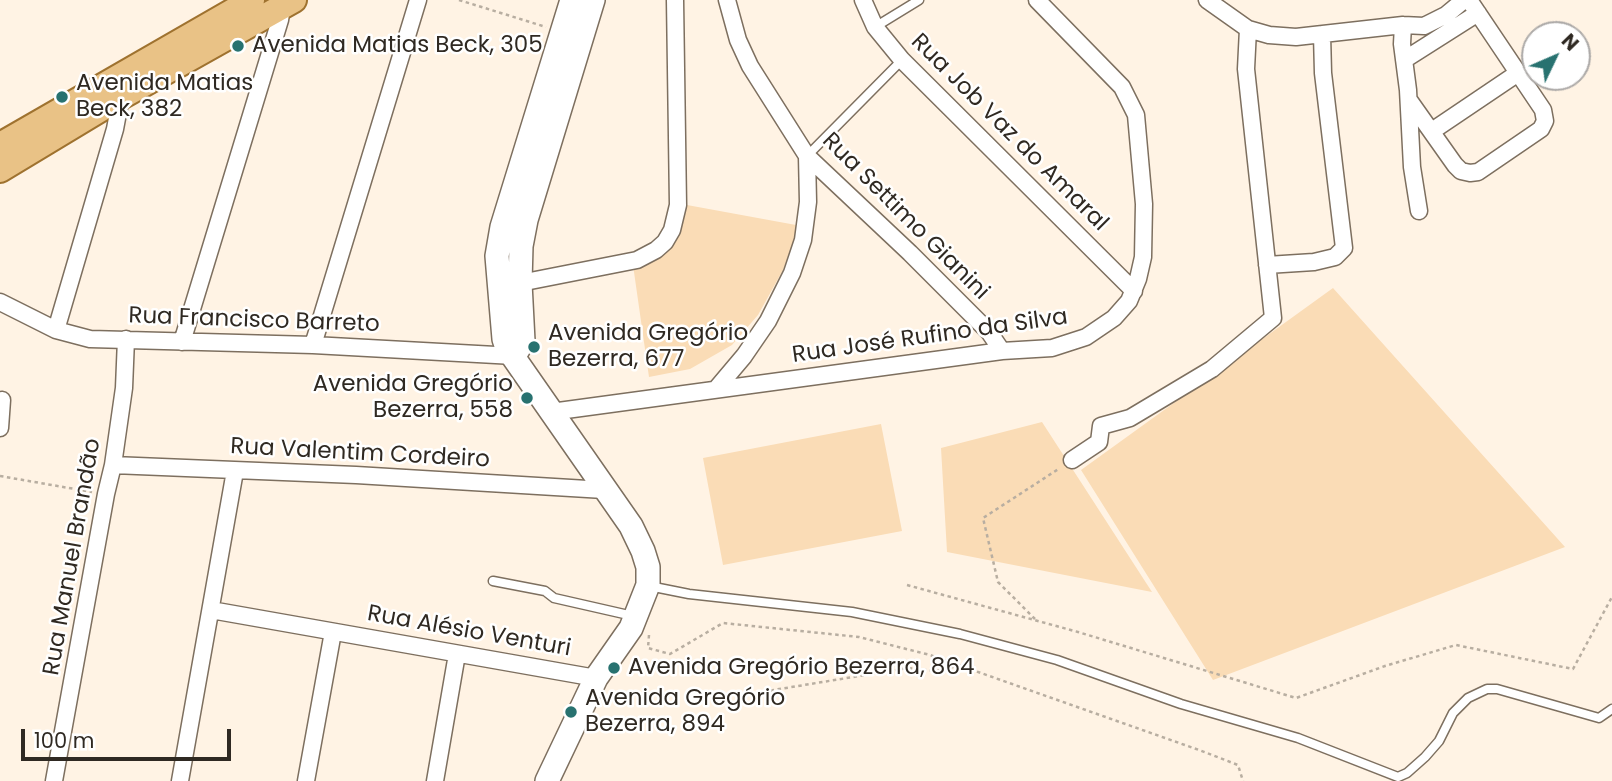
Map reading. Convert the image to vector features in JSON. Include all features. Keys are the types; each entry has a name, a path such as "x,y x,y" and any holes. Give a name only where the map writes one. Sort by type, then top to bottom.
{"main road":[{"path":"0,145 251,0"},
{"path":"0,170 285,2"}],"street":[{"path":"313,345 418,0"},
{"path":"547,781 596,678 631,628 643,620 648,585 648,567 631,526 551,412 504,339 497,256 509,202 572,0"},
{"path":"514,356 523,341 520,283 526,220 593,0"},
{"path":"520,283 637,260 665,242 672,230 678,205 676,8 687,0"},
{"name":"Rua Settimo Gianini","path":"727,0 738,40 750,66 807,156 940,283 989,332 1002,351"},
{"name":"Rua Job Vaz do Amaral","path":"863,0 875,27 902,60 1134,291"},
{"name":"Rua José Rufino da Silva","path":"551,412 1002,351 1052,348 1086,337 1122,310 1134,291 1143,257 1144,204 1136,115 1122,88 1037,0"},
{"path":"1207,0 1248,29 1280,37 1403,25 1424,26 1470,4"},
{"path":"182,342 285,2"},
{"path":"1404,60 1470,4"},
{"path":"1409,100 1455,165 1461,171 1469,173 1478,172 1541,129 1545,121 1543,110 1470,4"},
{"path":"1403,25 1402,44 1409,100 1412,167 1419,211"},
{"path":"1072,460 1099,442 1101,426 1130,418 1212,369 1273,318 1246,69 1248,29"},
{"path":"1267,265 1314,262 1335,257 1344,248 1323,73 1322,34"},
{"path":"1432,131 1518,73"},
{"path":"56,330 115,130 121,97"},
{"path":"717,388 744,356 768,321 792,273 803,240 808,202 807,156"},
{"name":"Rua Francisco Barreto","path":"0,302 56,330 90,339 313,345 514,356"},
{"name":"Rua Manuel Brandão","path":"54,781 113,465 124,388 125,339"},
{"path":"0,428 1,400"},
{"name":"Rua Valentim Cordeiro","path":"113,465 356,475 604,490"},
{"path":"180,781 234,471"},
{"name":"Rua Alésio Venturi","path":"211,610 596,678"},
{"name":"Rua Alésio Venturi","path":"306,781 333,632"},
{"path":"435,781 457,654"}],"lane":[{"path":"875,27 919,0"},
{"path":"807,156 902,60"},
{"path":"493,581 545,591 554,598 643,620"},
{"path":"648,585 689,594 852,612 960,634 1057,660 1181,704 1298,738 1399,779 1439,741 1452,713 1478,692 1497,689 1599,718 1612,709"}],"path":[{"path":"459,0 562,32"},
{"path":"1037,621 998,582 983,518 1072,460"},
{"path":"0,476 106,494"},
{"path":"907,585 1296,698 1385,666 1456,645 1573,670 1612,597"},
{"path":"643,620 648,648 670,653 723,623 859,637 930,655 1238,765 1244,781"},
{"path":"743,695 908,668 936,671 959,666"}],"shaded area":[{"path":"687,205 796,225 796,235 783,270 758,315 732,345 690,369 649,377 633,265 668,249 680,233"},
{"path":"1333,288 1565,547 1213,680 1081,470"},
{"path":"1042,422 1152,592 947,552 941,448"},
{"path":"881,424 902,531 723,565 703,458"}],"place":[{"name":"Avenida Matias Beck, 305","path":"238,46"},
{"name":"Avenida Matias Beck, 382","path":"62,97"},
{"name":"Avenida Gregório Bezerra, 677","path":"534,347"},
{"name":"Avenida Gregório Bezerra, 558","path":"527,398"},
{"name":"Avenida Gregório Bezerra, 864","path":"614,668"},
{"name":"Avenida Gregório Bezerra, 894","path":"571,712"}]}
